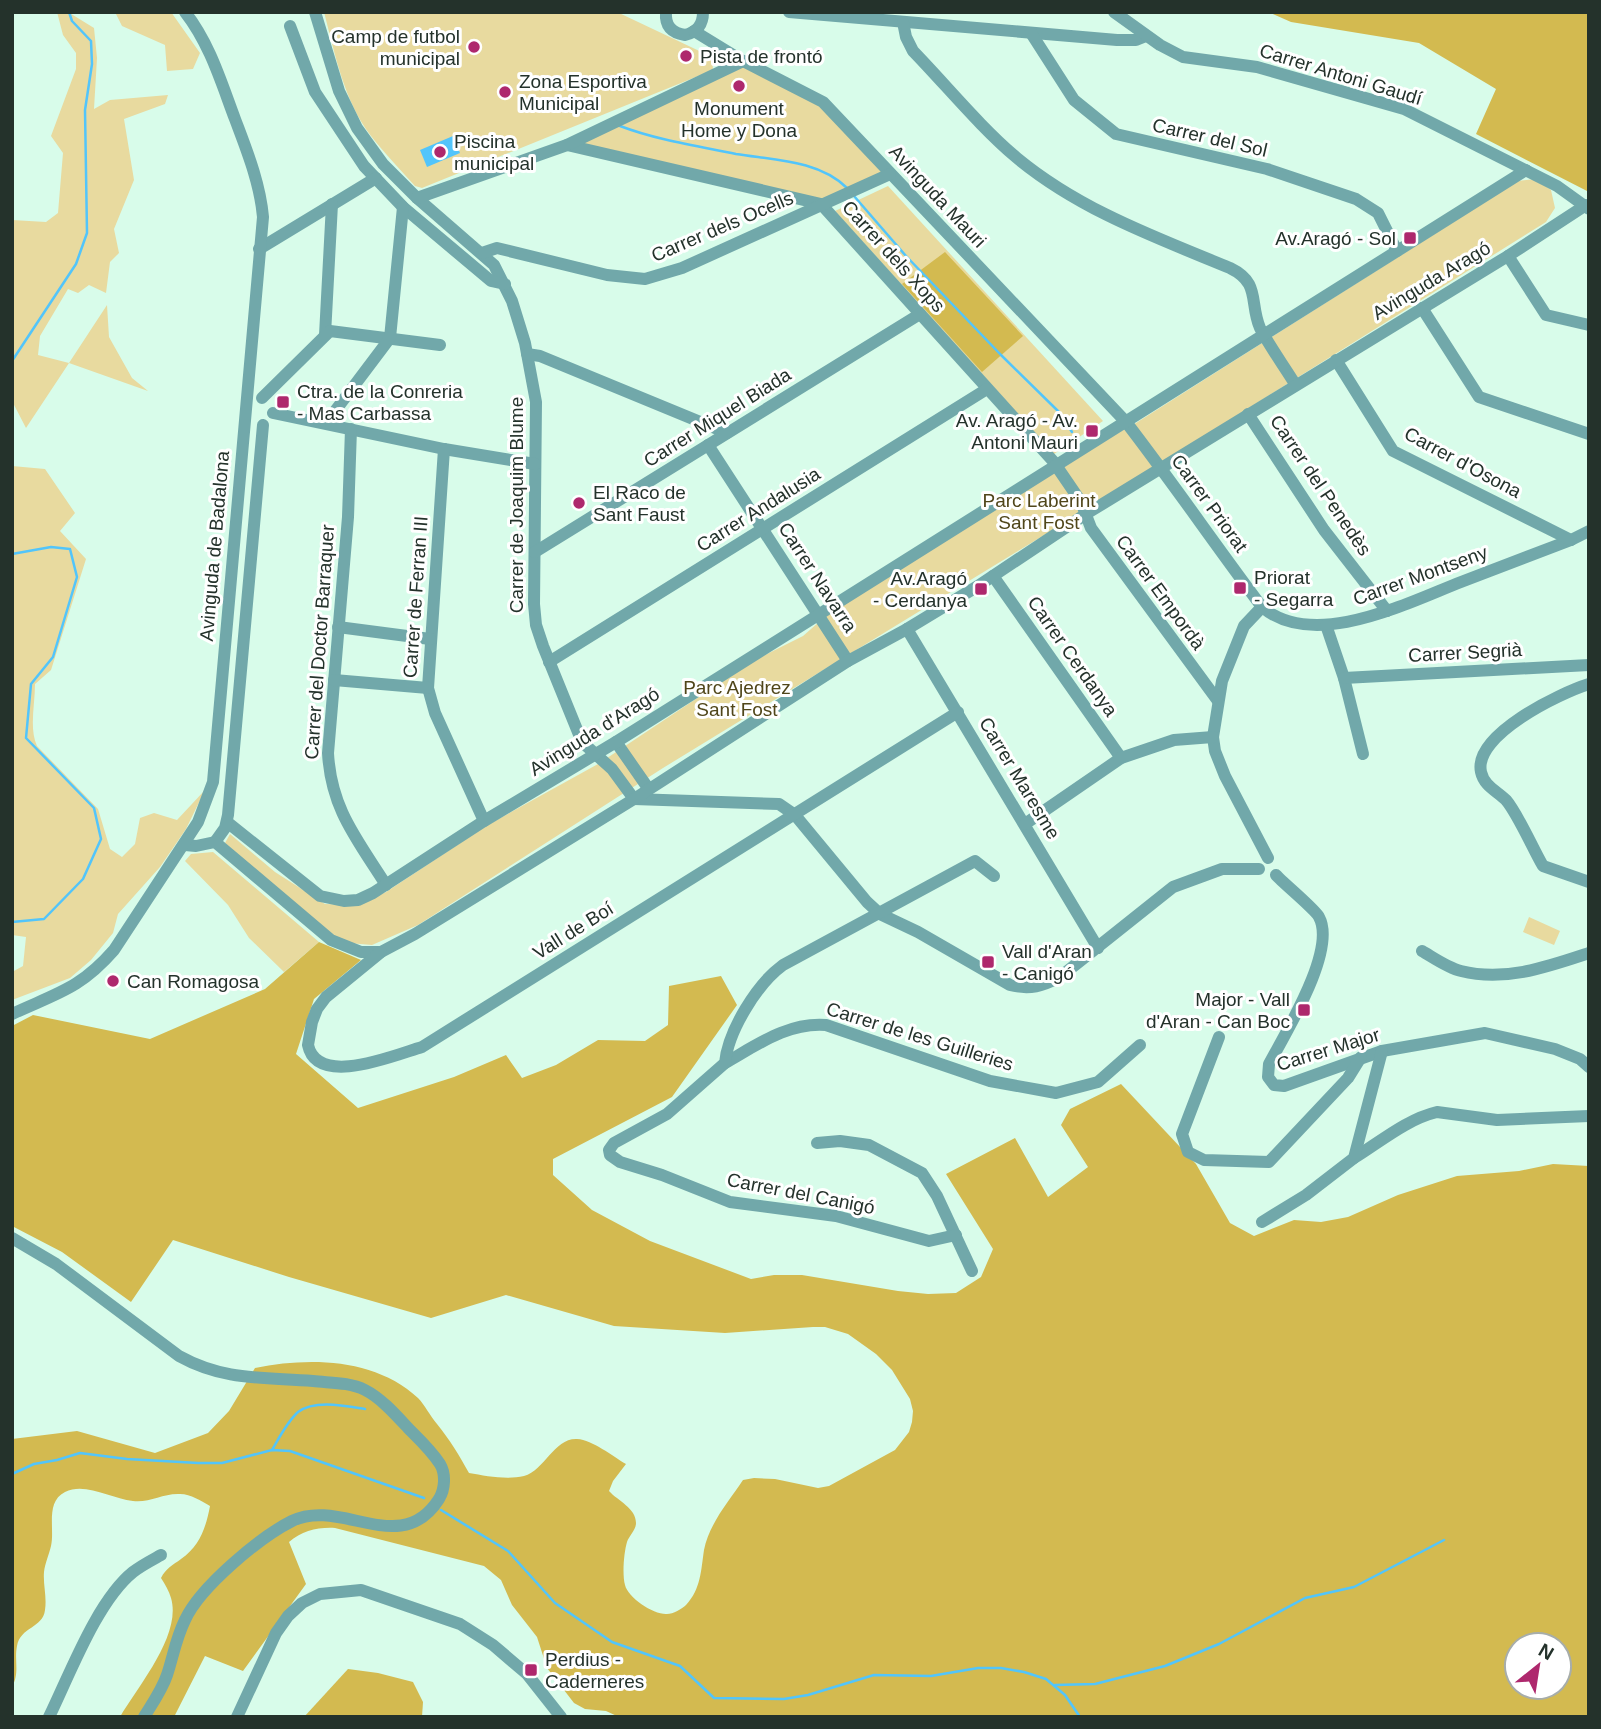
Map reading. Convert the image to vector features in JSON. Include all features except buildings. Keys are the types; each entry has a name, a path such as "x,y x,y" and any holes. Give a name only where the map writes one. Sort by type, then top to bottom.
{"street":[{"name":"Avinguda de Badalona","path":"12,1014 64,992 100,966 127,933 185,845 203,814 210,794 216,755 263,218 257,183 211,54 194,18 185,12"},
{"name":"Carrer de Joaquim Blume","path":"315,12 339,91 357,128 383,164 417,198 482,253 494,265 505,284 520,322 536,402 536,625 582,742 612,769 634,799"},
{"path":"694,31 701,24 703,12"},
{"path":"789,12 903,22 936,18 1031,33 1117,40 1136,40 1146,36"},
{"name":"Carrer Antoni Gaudí","path":"1114,12 1146,36 1183,57 1257,67 1404,109 1557,186 1587,207"},
{"name":"Avinguda Mauri","path":"662,14 667,25 675,32 685,35 694,31 743,61 823,102 1126,422"},
{"path":"903,22 913,51 1007,149 1027,166 1093,210 1239,272 1252,289 1258,320 1264,334 1295,384"},
{"path":"290,26 315,92 364,166 403,207 491,281 505,284"},
{"name":"Carrer del Sol","path":"1031,33 1074,100 1116,134 1267,169 1356,199 1378,213 1397,251"},
{"path":"417,198 567,145 743,61"},
{"name":"Carrer dels Xops","path":"567,145 821,204 1055,466"},
{"path":"1126,422 1526,170"},
{"name":"Carrer dels Ocells","path":"482,253 497,248 607,275 645,279 682,268 890,174"},
{"path":"259,250 376,178"},
{"path":"326,335 332,204"},
{"path":"326,423 390,338 403,207"},
{"name":"Avinguda Aragó","path":"1086,514 1587,207"},
{"path":"1508,256 1546,315 1589,324"},
{"path":"1422,308 1479,397 1589,434"},
{"name":"Carrer Miquel Biada","path":"535,552 920,314"},
{"path":"262,398 330,331 440,345"},
{"path":"527,354 540,356 727,433"},
{"name":"Carrer d'Osona","path":"1336,360 1393,451 1571,540"},
{"name":"Carrer Andalusia","path":"549,662 987,389"},
{"path":"244,425 263,425 273,413 272,405 262,398 246,393"},
{"path":"273,413 444,449 535,464"},
{"name":"Carrer del Penedès","path":"1248,414 1324,530 1387,611"},
{"name":"Avinguda d'Aragó","path":"210,794 228,816 320,896 332,900 358,900 1126,422"},
{"name":"Carrer Priorat","path":"1126,422 1262,607"},
{"path":"215,842 228,816 263,425"},
{"name":"Carrer del Doctor Barraquer","path":"351,429 348,517 328,753 331,783 345,820 386,885"},
{"name":"Carrer Navarra","path":"708,446 848,660"},
{"name":"Carrer de Ferran III","path":"444,449 428,688 435,713 484,821"},
{"name":"Carrer Empordà","path":"1055,466 1081,502 1091,528 1218,701"},
{"path":"215,842 331,940 361,952 381,952 415,934 634,799 848,660 907,629 993,576 1086,514"},
{"name":"Carrer Montseny","path":"1262,607 1285,622 1326,625 1371,617 1571,540 1589,530"},
{"name":"Carrer Cerdanya","path":"993,576 1121,758"},
{"path":"1262,607 1244,626 1222,681 1213,737 1225,776 1268,858"},
{"path":"1326,625 1344,678 1363,754"},
{"path":"338,627 430,639"},
{"name":"Carrer Maresme","path":"907,629 1098,948"},
{"name":"Carrer Segrià","path":"1344,678 1589,665"},
{"path":"334,680 428,688"},
{"path":"1589,684 1533,709 1495,738 1481,760 1481,774 1490,788 1506,800 1544,866 1589,882"},
{"name":"Vall de Boí","path":"381,952 336,987 317,1009 308,1045 309,1051 318,1062 338,1068 422,1048 958,712"},
{"path":"1025,824 1121,758 1174,740 1213,737"},
{"path":"616,741 648,788 673,800"},
{"path":"634,799 768,802 787,808 880,914 918,932 1010,985 1023,989 1045,985 1060,977 1174,887 1222,869 1259,869"},
{"path":"185,845 215,842"},
{"path":"1268,858 1273,859 1279,869 1276,875 1265,877 1259,869 1261,862 1268,858"},
{"name":"Carrer del Canigó","path":"956,1235 929,1241 836,1216 730,1202 662,1175 620,1162 610,1155 609,1150 614,1143 667,1114 725,1063 727,1046 769,975 783,965 975,861 994,876"},
{"name":"Carrer Major","path":"1276,875 1319,916 1324,942 1314,976 1269,1064 1270,1082 1279,1087 1284,1086 1382,1051 1485,1033 1555,1049 1580,1059 1589,1067"},
{"path":"1422,951 1458,971 1493,975 1532,972 1589,953"},
{"path":"12,1008 29,1006"},
{"name":"Carrer de les Guilleries","path":"725,1063 791,1028 813,1024 842,1029 990,1081 1056,1093 1098,1082 1140,1045"},
{"path":"1219,1037 1182,1134 1188,1152 1204,1160 1269,1162 1348,1078 1362,1057"},
{"path":"1354,1158 1382,1051"},
{"path":"1262,1222 1306,1195 1354,1158 1427,1114 1437,1112 1497,1120 1589,1116"},
{"path":"817,1143 854,1142 869,1146 913,1167 929,1182 972,1271"},
{"path":"12,1238 56,1264 196,1365 223,1374 340,1383 366,1391 395,1414 442,1466 444,1475 439,1499 423,1518 394,1527 317,1515 294,1520 268,1536 214,1581 192,1607 181,1628 167,1677 144,1717"},
{"path":"49,1717 93,1627 115,1592 134,1571 161,1555"},
{"path":"237,1717 276,1633 288,1616 302,1603 320,1594 361,1590 460,1624 493,1645 527,1674 561,1717"}],"green space":[{"path":"57,12 68,12 94,28 97,58 94,109 110,100 168,95 165,104 124,119 134,180 114,229 119,253 110,262 106,293 89,285 78,293 68,289 40,336 38,355 69,363 26,428 12,401 12,220 46,222 58,213 63,153 51,136 76,69 76,53 63,35"},
{"path":"115,12 171,12 200,53 193,69 167,71 165,45 122,26"},
{"name":"Zona Esportiva Municipal","path":"324,12 617,12 712,57 713,70 422,188 415,186 381,149 354,108 342,77"},
{"path":"743,61 823,102 890,174 821,204 567,145"},
{"path":"1536,179 1551,190 1555,208 1546,222 1108,496 663,768 418,925 372,945 349,943 330,935 225,843 230,834 275,872 325,904 357,905 386,892 486,826 598,764 753,661 803,636 827,615 1518,181"},
{"path":"888,186 1103,421 1054,454 835,211"},
{"path":"107,305 109,337 132,378 148,391 69,363"},
{"path":"12,466 45,469 75,513 60,531 86,559 51,670 35,684 33,724 37,746 98,809 110,849 122,857 135,844 140,818 154,813 177,820 205,790 186,829 160,867 118,914 113,933 91,960 70,978 12,1000 12,972 23,966 26,937 12,935"},
{"path":"213,852 319,942 284,972 249,938 228,905 185,861 191,854"},
{"path":"1529,917 1560,931 1554,945 1523,932"}],"shaded area":[{"path":"1268,12 1589,12 1589,192 1476,134 1496,89 1419,43 1291,22"},
{"path":"945,252 1023,336 982,372 902,284"},
{"path":"319,942 361,960 314,999 296,1054 358,1108 454,1077 506,1055 522,1078 556,1065 598,1040 645,1041 668,1025 669,986 721,976 737,1005 672,1097 553,1159 553,1175 592,1210 650,1241 751,1279 774,1275 802,1275 898,1291 956,1293 981,1277 993,1249 946,1174 1015,1138 1048,1197 1088,1167 1061,1125 1070,1109 1121,1084 1196,1164 1230,1223 1254,1236 1294,1220 1321,1222 1348,1217 1398,1195 1457,1176 1519,1171 1553,1164 1589,1166 1589,1717 619,1717 606,1711 585,1709 574,1703 547,1668 537,1637 512,1605 501,1580 484,1566 329,1528 305,1532 289,1542 306,1584 243,1671 205,1656 174,1717 120,1717 156,1660 170,1628 173,1612 171,1598 161,1578 167,1569 188,1554 197,1542 204,1529 210,1506 184,1494 133,1501 81,1489 65,1492 55,1502 51,1546 44,1572 45,1610 40,1621 19,1640 16,1676 12,1687 12,1439 77,1431 155,1453 208,1433 229,1411 255,1368 319,1362 362,1368 401,1385 418,1398 469,1473 504,1478 524,1476 538,1468 562,1444 577,1439 589,1442 626,1464 609,1491 630,1509 635,1518 636,1526 625,1551 625,1585 636,1600 649,1609 669,1614 684,1607 695,1592 710,1531 743,1480 775,1479 818,1488 829,1486 895,1450 909,1432 912,1422 910,1399 892,1370 876,1354 848,1334 825,1327 725,1333 614,1326 506,1295 431,1318 173,1240 131,1302 62,1252 12,1226 12,1026 33,1015 150,1039 265,989"},
{"path":"348,1669 413,1682 423,1702 422,1717 304,1717"}],"water":[{"name":"Piscina municipal","path":"453,136 460,153 427,167 420,150"}],"waterway":[{"path":"12,361 76,264 87,233 85,110 92,64 91,41 72,21 69,12"},
{"path":"620,126 677,142 795,163 823,172 847,188"},
{"path":"854,196 906,256 1059,412 1072,432"},
{"path":"12,554 51,547 70,549 77,577 53,657 31,684 26,738 94,808 101,839 83,879 44,919 12,922"},
{"path":"272,1450 290,1420 305,1408 331,1404 365,1409"},
{"path":"12,1474 34,1464 80,1453 127,1459 222,1463 272,1450 290,1451 424,1498"},
{"path":"441,1510 508,1551 555,1603 612,1642 680,1666 714,1698 784,1699 808,1695 874,1675 931,1676 978,1668 1001,1668 1046,1679 1065,1695 1080,1717"},
{"path":"1055,1685 1095,1684 1165,1666 1219,1644 1305,1598 1354,1587 1444,1540"}],"place":[{"name":"Camp de futbol municipal","path":"474,47"},
{"name":"Pista de frontó","path":"686,56"},
{"name":"Monument Home y Dona","path":"739,86"},
{"name":"Zona Esportiva Municipal","path":"505,92"},
{"name":"Piscina municipal","path":"440,152"},
{"name":"Av.Aragó - Sol","path":"1410,238"},
{"name":"Ctra. de la Conreria - Mas Carbassa","path":"283,402"},
{"name":"Av. Aragó - Av. Antoni Mauri","path":"1092,431"},
{"name":"El Raco de Sant Faust","path":"579,503"},
{"name":"Priorat - Segarra","path":"1240,588"},
{"name":"Av.Aragó - Cerdanya","path":"981,589"},
{"name":"Vall d'Aran - Canigó","path":"988,962"},
{"name":"Can Romagosa","path":"113,981"},
{"name":"Major - Vall d'Aran - Can Boc","path":"1304,1010"},
{"name":"Perdius - Caderneres","path":"531,1670"}],"park label":[{"name":"Parc Laberint Sant Fost","path":"1039,511"},
{"name":"Parc Ajedrez Sant Fost","path":"737,698"}]}
